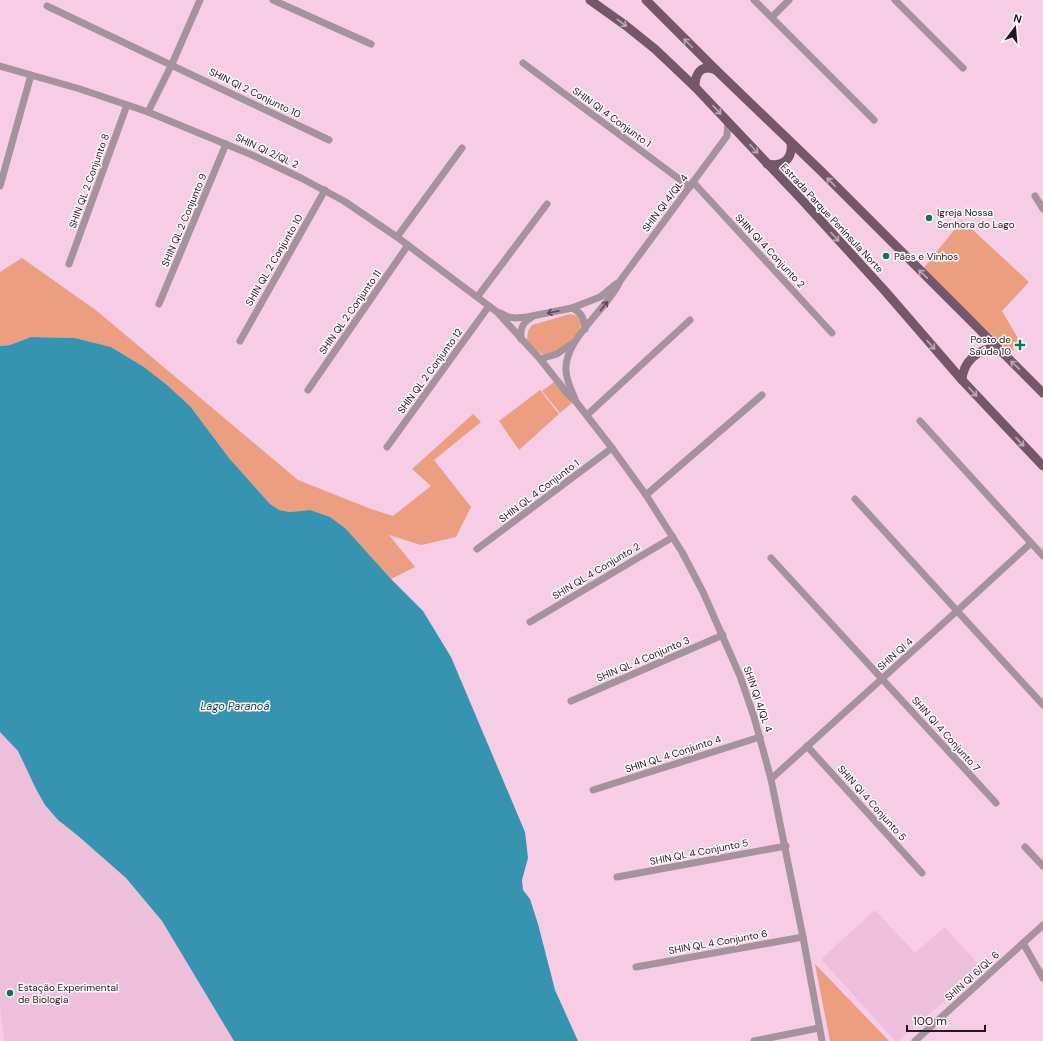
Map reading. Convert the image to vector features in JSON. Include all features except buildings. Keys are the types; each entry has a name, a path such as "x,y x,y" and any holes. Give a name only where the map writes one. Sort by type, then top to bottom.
{"main road":[{"name":"Estrada Parque Península Norte","path":"590,0 655,49 695,87 885,291 962,380 1039,459 1043,466"},
{"path":"646,0 959,308 997,348 1039,384 1043,393"},
{"path":"695,87 697,75 700,71 705,68 716,70"},
{"path":"767,164 774,165 786,161 790,156 792,149 791,143"},
{"path":"962,380 965,366 972,359 984,350 997,348"}],"street":[{"path":"148,112 172,64 200,0"},
{"path":"273,0 371,44"},
{"path":"754,0 874,120"},
{"path":"772,17 789,0"},
{"path":"895,0 963,68"},
{"name":"SHIN QI 2 Conjunto 10","path":"47,6 172,64 329,140"},
{"name":"SHIN QI 4 Conjunto 1","path":"523,63 691,184"},
{"name":"SHIN QI 2/QL 2","path":"0,66 80,89 148,112 226,144 325,190 359,210 478,296 522,339"},
{"path":"0,186 31,75"},
{"name":"SHIN QL 2 Conjunto 8","path":"69,264 126,105"},
{"path":"728,122 727,136 732,134 740,134"},
{"name":"SHIN QI 4/QL 4","path":"577,403 566,371 568,357 576,341 608,300 620,281 727,136"},
{"name":"SHIN QL 2 Conjunto 9","path":"159,304 226,144"},
{"path":"397,237 462,148"},
{"name":"SHIN QI 4 Conjunto 2","path":"691,184 832,334"},
{"name":"SHIN QL 2 Conjunto 10","path":"240,340 325,190"},
{"path":"1034,196 1043,209"},
{"path":"478,296 547,204"},
{"name":"SHIN QL 2 Conjunto 11","path":"308,390 408,245"},
{"name":"SHIN QI 4/QL 4","path":"534,316 572,308 600,298 620,281"},
{"name":"SHIN QL 2 Conjunto 12","path":"387,447 489,306"},
{"path":"572,308 582,314 585,329"},
{"name":"SHIN QI 2/QL 2","path":"496,312 512,318 534,316"},
{"path":"522,339 521,331 524,323 534,316"},
{"path":"587,415 690,320"},
{"name":"SHIN QI 4/QL 4","path":"522,339 587,415 646,495 673,537 696,578 723,635 745,689 771,779 786,846 822,1041"},
{"path":"540,359 557,354 576,341"},
{"path":"646,495 762,395"},
{"path":"920,421 1043,556"},
{"name":"SHIN QL 4 Conjunto 1","path":"477,549 612,448"},
{"path":"856,499 1043,705"},
{"name":"SHIN QL 4 Conjunto 2","path":"530,622 673,537"},
{"name":"SHIN QI 4","path":"771,779 1031,542"},
{"name":"SHIN QI 4 Conjunto 7","path":"772,558 996,803"},
{"name":"SHIN QL 4 Conjunto 3","path":"571,701 723,635"},
{"name":"SHIN QL 4 Conjunto 4","path":"593,790 760,737"},
{"name":"SHIN QI 4 Conjunto 5","path":"807,746 922,873"},
{"name":"SHIN QL 4 Conjunto 5","path":"616,877 786,846"},
{"path":"1025,847 1043,866"},
{"name":"SHIN QI 6/QL 6","path":"915,1041 1043,925"},
{"name":"SHIN QL 4 Conjunto 6","path":"636,967 803,937"},
{"path":"1023,943 1043,978"},
{"path":"754,1041 819,1028"}],"shaded area":[{"path":"962,220 1029,282 1002,311 1019,340 1011,353 923,269"},
{"path":"22,258 97,311 298,480 371,509 393,516 431,486 412,469 473,414 481,422 434,460 471,507 456,537 421,545 389,535 415,567 391,579 346,529 310,510 290,512 279,510 270,504 229,458 190,406 144,367 111,347 75,338 31,337 10,345 0,346 0,272"},
{"path":"570,314 578,316 582,321 579,331 570,342 551,355 541,354 527,341 528,331 532,325"},
{"path":"554,382 572,403 560,413 542,391"},
{"path":"540,390 559,414 519,450 499,421"},
{"path":"0,732 18,751 45,805 58,820 126,878 162,921 234,1041 4,1041 0,1007"},
{"path":"875,910 915,953 945,927 982,969 898,1041 895,1041 821,959"},
{"path":"815,964 889,1041 830,1041"}],"water":[{"name":"Lago Paranoá","path":"31,337 75,338 111,347 144,367 190,406 229,458 270,504 279,510 290,512 310,510 330,517 346,529 391,579 423,611 451,657 525,832 528,858 522,880 523,890 530,899 538,924 555,990 578,1041 234,1041 162,921 126,878 58,820 45,805 18,751 0,732 0,346 10,345"}],"place":[{"name":"Igreja Nossa Senhora do Lago","path":"929,218"},
{"name":"Pães e Vinhos","path":"886,256"},
{"name":"Posto de Saúde 10","path":"1020,345"},
{"name":"Estação Experimental de Biologia","path":"10,993"}]}
